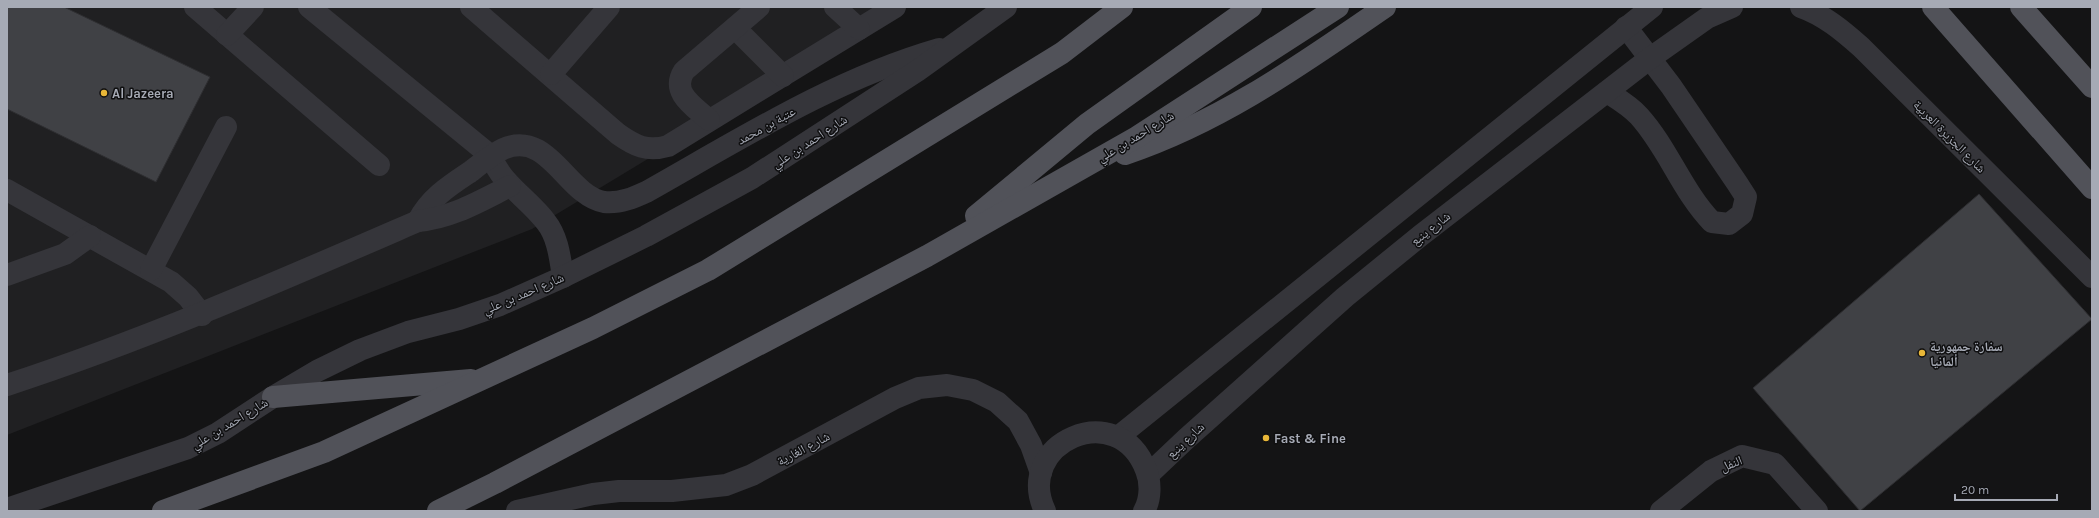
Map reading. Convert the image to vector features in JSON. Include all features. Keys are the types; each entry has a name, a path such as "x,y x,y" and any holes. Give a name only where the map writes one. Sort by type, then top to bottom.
{"main road":[{"path":"163,511 324,452 593,328 708,270 1062,53 1122,7"},
{"path":"927,256 1087,124 1251,7"},
{"name":"شارع احمد بن علي","path":"438,511 502,479 927,256 1137,137 1338,7"},
{"path":"1075,171 1158,143 1234,106 1310,58 1385,7"},
{"path":"1933,7 2092,188"},
{"path":"2021,7 2092,87"},
{"path":"273,397 486,378"}],"street":[{"path":"194,7 379,165"},
{"path":"228,35 253,7"},
{"path":"309,7 491,156 498,172 546,222 553,234 563,277"},
{"path":"471,7 618,134 636,146 658,149 668,146 895,7"},
{"path":"709,120 681,93 679,86 680,78 684,71 759,7"},
{"path":"835,7 859,29"},
{"name":"شارع احمد بن علي","path":"7,509 188,448 236,422 273,397 317,371 373,344 408,332 459,319 500,305 563,277 646,236 752,178 917,72 1006,7"},
{"path":"1118,437 1652,7"},
{"name":"شارع ينبع","path":"1148,475 1333,307 1381,268 1649,59 1707,18 1732,7"},
{"name":"شارع الجزيرة العربية","path":"1801,7 1814,11 1862,47 2014,201 2092,277"},
{"path":"550,74 598,11"},
{"path":"1607,92 1638,115 1650,130 1700,210 1712,222 1729,224 1742,214 1746,197 1671,86 1626,27"},
{"path":"735,28 783,76"},
{"name":"عتبة بن محمد","path":"418,221 434,198 491,156 503,149 516,146 529,147 542,152 582,189 592,197 604,202 616,202 637,196 804,104 854,80 900,61 956,45"},
{"path":"151,270 226,127"},
{"path":"7,385 82,361 202,315 418,221 443,218 455,213 510,186"},
{"path":"7,190 171,282 188,297 202,315"},
{"path":"7,275 65,254 90,236"},
{"path":"1363,240 1381,268"},
{"name":"شارع الغارية","path":"517,511 593,494 646,490 672,491 726,485 752,475 895,398 920,388 947,385 973,390 998,402 1018,421 1031,445 1041,473"},
{"path":"1040,509 1041,473 1047,458 1057,446 1071,437 1087,432 1102,432 1118,437 1132,446 1142,459 1148,475 1150,492 1144,511"},
{"name":"النفل","path":"1661,511 1711,471 1742,456 1775,464 1817,511"}],"shaded area":[{"path":"7,7 899,7 532,229 7,435"}],"building":[{"name":"Al Jazeera","path":"7,7 64,7 210,77 156,182 7,109"},
{"name":"سفارة جمهورية ألمانيا","path":"1979,194 2092,319 1860,511 1753,388"}],"place":[{"name":"Al Jazeera","path":"104,93"},
{"name":"سفارة جمهورية ألمانيا","path":"1922,353"},
{"name":"Fast & Fine","path":"1266,438"}]}
